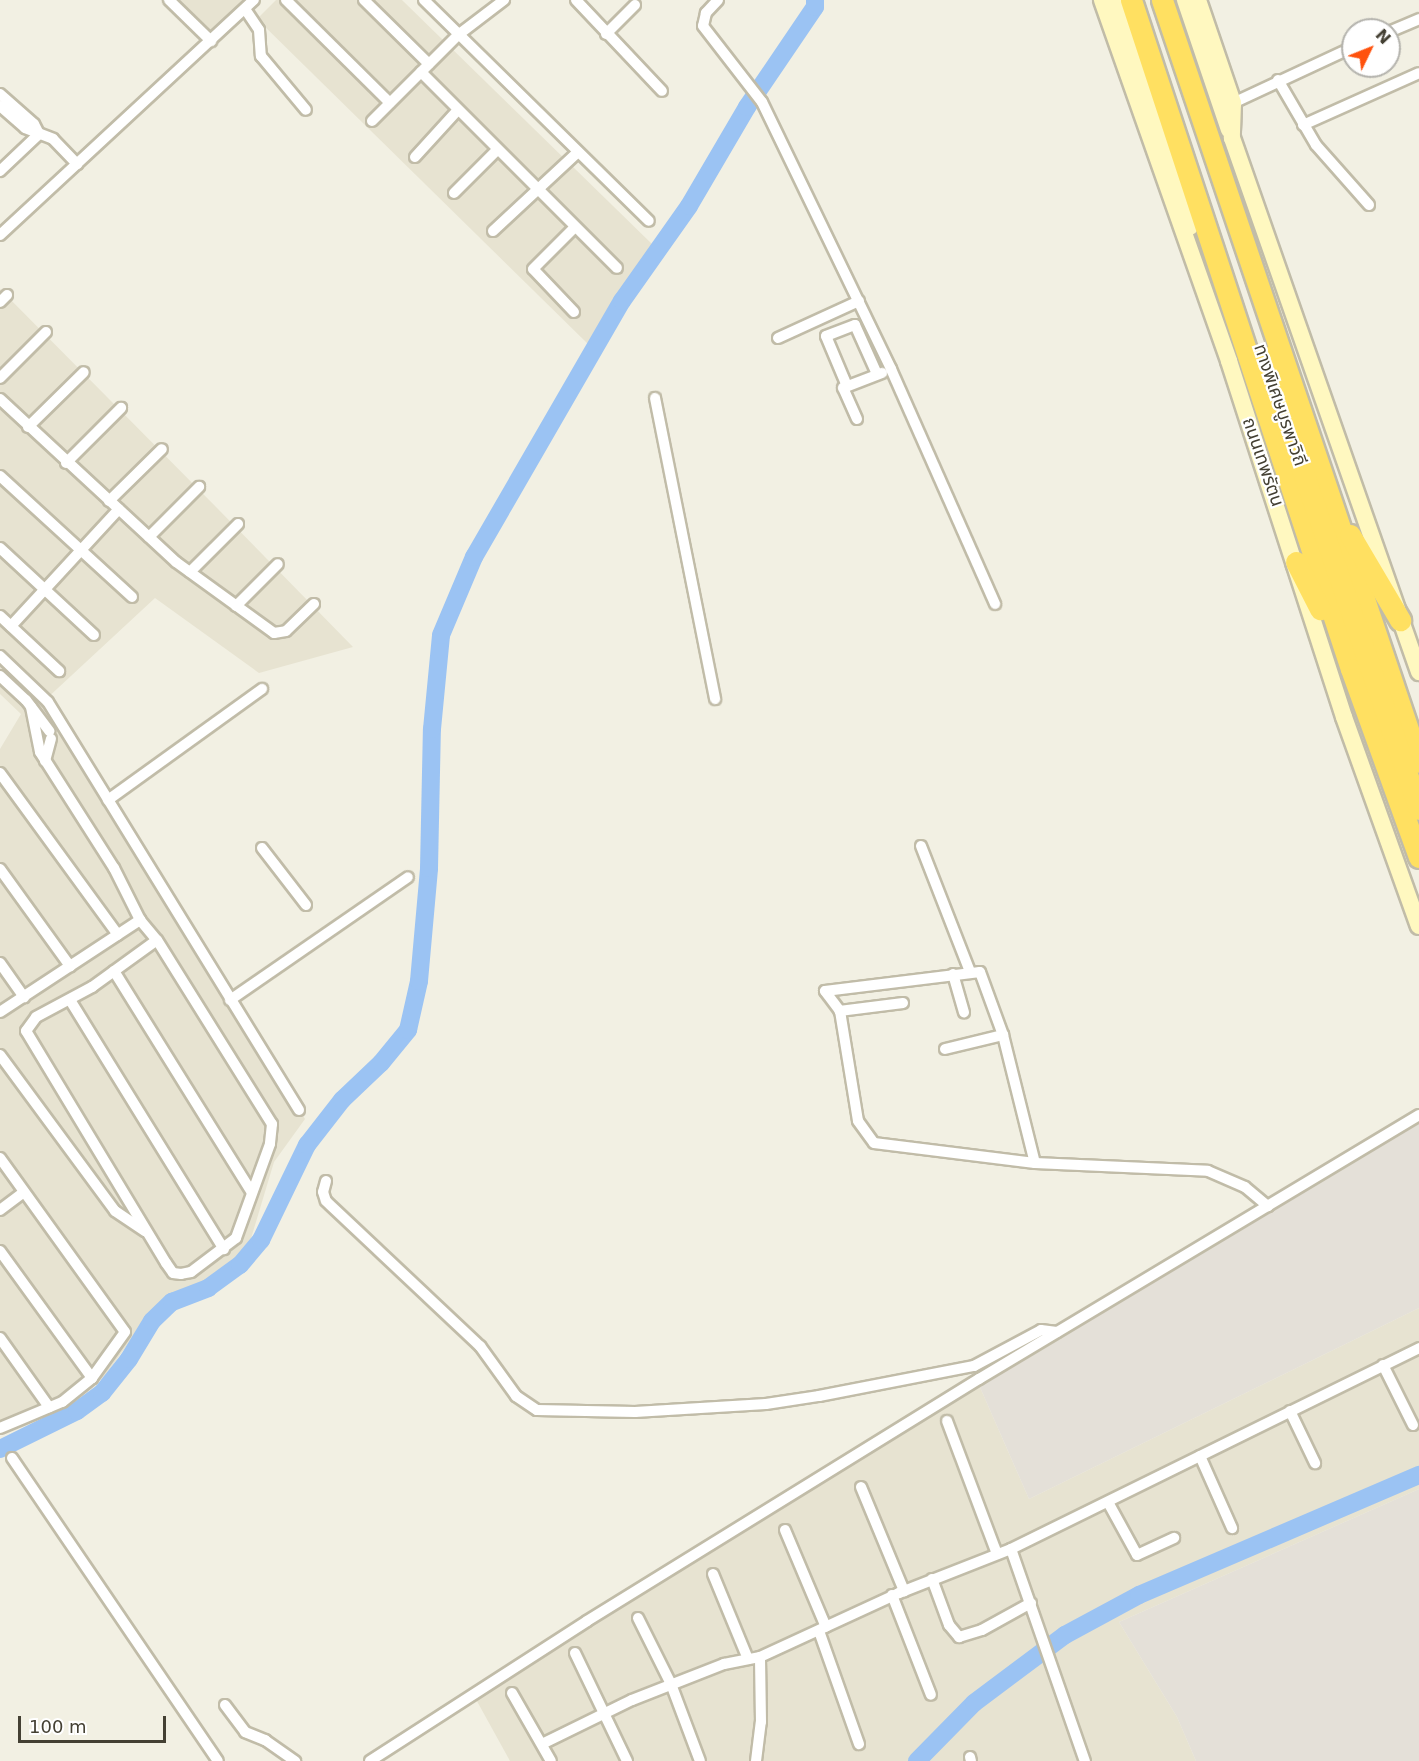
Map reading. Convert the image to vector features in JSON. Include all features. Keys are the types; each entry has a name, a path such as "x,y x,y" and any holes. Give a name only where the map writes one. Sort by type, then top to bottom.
{"highway":[{"name":"ทางพิเศษบูรพาวิถี","path":"1144,0 1419,809"},
{"name":"ทางพิเศษบูรพาวิถี","path":"1162,0 1419,762"},
{"path":"1168,0 1344,524 1419,732"},
{"name":"ถนนเทพรัตน","path":"1116,2 1419,857"},
{"path":"1344,524 1400,620"},
{"path":"1296,562 1351,669"}],"main road":[{"path":"1185,0 1419,672"},
{"path":"1198,0 1233,103 1232,138"},
{"name":"ถนนเทพรัตน","path":"1116,2 1182,200 1229,361 1296,562 1340,706 1419,926"}],"street":[{"path":"169,0 211,41"},
{"path":"0,235 254,0"},
{"path":"286,0 390,103"},
{"path":"364,0 425,68 457,111 616,268"},
{"path":"424,0 649,222"},
{"path":"372,121 458,35 504,0"},
{"path":"576,0 662,91"},
{"path":"718,0 706,14 703,26 746,76 762,102 891,369 995,604"},
{"path":"606,34 635,5"},
{"path":"245,9 259,30 261,56 306,110"},
{"path":"1401,27 1419,19"},
{"path":"1233,103 1341,52"},
{"path":"1303,125 1419,73"},
{"path":"1278,80 1303,125 1369,205"},
{"path":"0,94 34,124 39,134"},
{"path":"0,106 25,128 53,139 77,164"},
{"path":"415,157 457,111"},
{"path":"0,171 39,134"},
{"path":"454,193 497,150"},
{"path":"493,231 538,192 578,152"},
{"path":"574,312 533,269 575,227"},
{"path":"778,338 859,301"},
{"path":"847,386 826,336 855,325 877,374"},
{"path":"0,378 46,332"},
{"path":"857,418 843,388 891,369"},
{"path":"28,427 84,372"},
{"path":"655,398 715,699"},
{"path":"0,399 66,463 190,572 278,634 314,604"},
{"path":"66,463 121,408"},
{"path":"109,501 162,449"},
{"path":"0,476 132,597"},
{"path":"149,537 199,487"},
{"path":"11,626 119,509"},
{"path":"190,572 238,524"},
{"path":"0,548 94,635"},
{"path":"236,606 278,564"},
{"path":"0,616 59,671"},
{"path":"0,656 48,702 299,1110"},
{"path":"0,676 31,707 50,735 45,761"},
{"path":"108,800 262,689"},
{"path":"31,707 35,739 45,761 114,868 140,920 158,940 272,1124 272,1135 236,1238 191,1272 174,1273 28,1038 26,1031 31,1021 70,1000 158,940"},
{"path":"0,773 118,934"},
{"path":"921,846 970,972"},
{"path":"262,848 306,905"},
{"path":"0,869 70,966"},
{"path":"230,1000 408,877"},
{"path":"0,1012 140,920"},
{"path":"0,963 24,997"},
{"path":"114,971 252,1193"},
{"path":"1035,1163 1003,1035 983,976 970,972 825,991 840,1011 858,1121 874,1143 1035,1163 1208,1171 1245,1187 1268,1206"},
{"path":"953,974 964,1012"},
{"path":"70,1000 224,1249"},
{"path":"840,1011 903,1003"},
{"path":"945,1049 1003,1035"},
{"path":"0,1055 115,1211 147,1232"},
{"path":"370,1761 578,1627 1057,1332 1419,1116"},
{"path":"0,1158 125,1332 92,1378 49,1407 0,1428"},
{"path":"326,1181 323,1192 326,1201 480,1346 516,1396 537,1410 635,1412 766,1404 974,1366 1041,1330 1057,1332"},
{"path":"0,1210 24,1192"},
{"path":"0,1251 92,1378"},
{"path":"0,1338 49,1407"},
{"path":"542,1744 671,1684 748,1659 760,1658 892,1595 1011,1549 1109,1504 1200,1456 1419,1348"},
{"path":"1383,1365 1413,1425"},
{"path":"1290,1411 1315,1463"},
{"path":"947,1421 997,1554"},
{"path":"1200,1456 1232,1528"},
{"path":"12,1458 218,1761"},
{"path":"861,1487 904,1591"},
{"path":"1109,1504 1137,1555 1174,1538"},
{"path":"786,1530 823,1629 859,1744"},
{"path":"1011,1549 1085,1761"},
{"path":"713,1574 748,1659"},
{"path":"932,1579 949,1625 959,1637 982,1630 1031,1603"},
{"path":"892,1595 931,1695"},
{"path":"638,1618 671,1684 700,1761"},
{"path":"574,1653 627,1761"},
{"path":"756,1761 761,1722 760,1658"},
{"path":"512,1692 551,1761"},
{"path":"225,1705 245,1732 265,1740 295,1761"}],"shaded area":[{"path":"165,0 253,0 211,44"},
{"path":"276,0 402,0 653,245 590,346 257,19"},
{"path":"0,289 353,647 259,673 155,598 44,701 0,660"},
{"path":"0,663 52,711 305,1119 274,1162 243,1265 150,1313 104,1377 71,1402 0,1435 0,749 21,714 0,694"},
{"path":"1419,1117 1419,1308 1029,1499 979,1385"},
{"path":"1419,1308 1419,1489 1119,1622 1177,1717 1196,1761 510,1761 473,1694 979,1385 1029,1499"},
{"path":"1419,1489 1419,1761 1196,1761 1177,1717 1119,1622"}],"waterway":[{"path":"0,1449 77,1411 102,1393 129,1359 152,1321 172,1302 208,1288 240,1265 261,1240 307,1145 342,1100 381,1063 408,1030 419,981 429,868 432,729 441,635 474,557 622,301 689,206 747,107 815,7 815,0"},
{"path":"917,1761 974,1703 1065,1635 1139,1595 1419,1475"}]}
